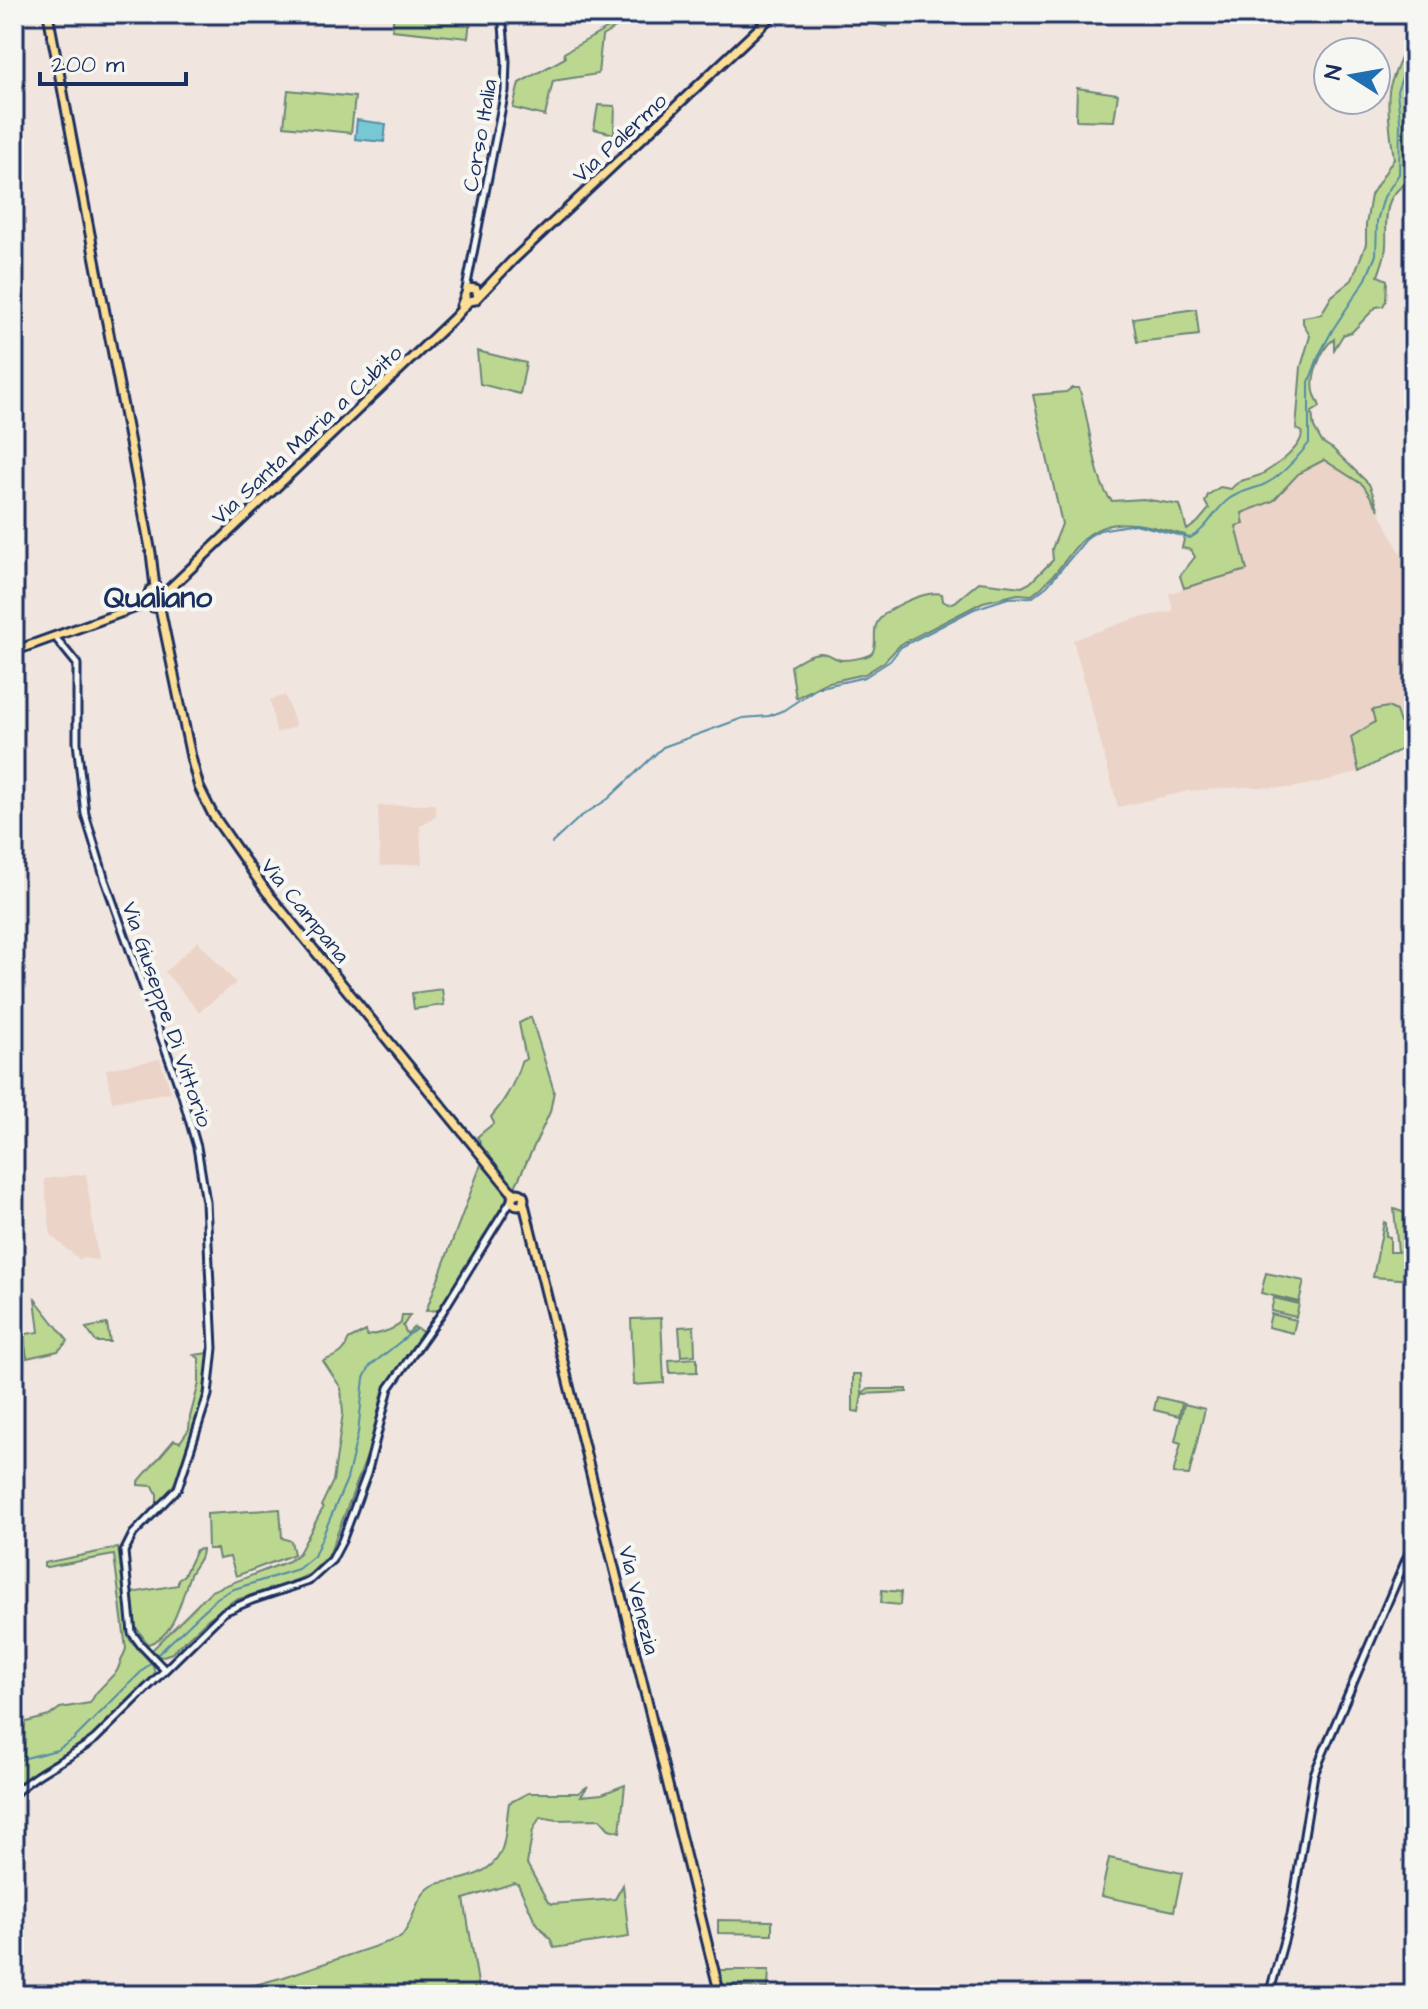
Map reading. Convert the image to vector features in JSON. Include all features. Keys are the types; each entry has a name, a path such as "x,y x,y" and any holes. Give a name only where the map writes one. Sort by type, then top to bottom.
{"main road":[{"path":"48,14 155,587"},
{"name":"Via Palermo","path":"476,291 488,286 774,14"},
{"path":"466,296 468,288 476,291"},
{"name":"Via Santa Maria a Cubito","path":"167,591 454,318 466,296"},
{"path":"148,603 160,608 168,601 167,591 155,587"},
{"path":"148,603 148,593 155,587"},
{"path":"14,651 148,603"},
{"name":"Via Campana","path":"160,608 191,757 199,787 213,815 266,891 527,1213"},
{"name":"Via Venezia","path":"527,1213 720,1995"}],"street":[{"name":"Corso Italia","path":"466,296 505,91 502,14"},
{"path":"471,261 470,279 476,291"},
{"name":"Via Giuseppe Di Vittorio","path":"55,637 77,664 77,742 85,814 105,880 178,1083 196,1141 203,1180 212,1304 212,1371 208,1395 181,1481 172,1496 133,1534 124,1552 130,1627 136,1639 164,1669"},
{"path":"14,1794 33,1778 95,1739 224,1612 244,1602 309,1581 332,1560 367,1474 389,1388 514,1200"},
{"path":"1269,1995 1291,1915 1314,1774 1414,1541"}],"shaded area":[{"path":"1324,459 1363,485 1379,510 1414,581 1414,742 1359,772 1334,779 1291,788 1189,791 1118,807 1073,640 1133,619 1173,611 1169,593 1247,570 1236,526 1241,513 1273,501 1299,473"},
{"path":"285,695 296,726 276,733 270,700"},
{"path":"435,804 436,816 420,826 422,864 380,866 378,806"},
{"path":"198,941 236,983 199,1012 165,972"},
{"path":"160,1059 171,1092 112,1102 106,1069"},
{"path":"86,1174 98,1260 80,1260 51,1236 44,1179"}],"green space":[{"path":"394,14 446,14 446,17 470,19 468,38 392,30"},
{"path":"839,14 889,14 893,15 887,27"},
{"path":"617,23 622,24 602,36 598,74 553,81 545,116 513,108 519,83 565,58 564,53"},
{"path":"1412,23 1414,57 1409,99 1412,172 1392,197 1387,212 1386,249 1378,276 1387,280 1386,301 1352,332 1343,335 1334,350 1334,339 1329,343 1317,364 1314,381 1320,407 1312,412 1314,428 1322,442 1369,484 1379,510 1363,485 1324,460 1299,473 1273,501 1242,513 1244,524 1236,526 1247,570 1184,588 1180,576 1195,557 1191,550 1182,548 1185,535 1127,524 1100,529 1087,536 1032,595 1018,594 983,602 901,644 884,662 865,674 825,683 796,698 791,666 819,653 842,660 870,655 875,647 877,623 897,606 935,593 942,594 943,601 948,604 955,602 979,582 1022,587 1053,560 1052,549 1062,524 1033,395 1079,388 1101,480 1112,501 1143,499 1180,505 1187,530 1209,509 1205,502 1208,495 1220,487 1231,489 1238,482 1264,473 1294,449 1302,432 1296,429 1301,367 1310,336 1303,317 1321,314 1332,296 1352,280 1366,244 1371,195 1394,158 1389,120 1392,116 1392,82"},
{"path":"1077,88 1118,94 1114,121 1076,120"},
{"path":"288,90 355,97 351,133 284,126"},
{"path":"598,105 615,106 614,134 594,129"},
{"path":"1196,309 1199,335 1137,342 1133,318"},
{"path":"477,351 526,363 520,394 480,384"},
{"path":"1388,707 1396,711 1400,723 1407,722 1413,743 1359,772 1351,737 1375,722 1372,710"},
{"path":"442,989 444,1005 414,1009 412,993"},
{"path":"531,1017 554,1091 550,1112 514,1189 478,1144 480,1141 477,1137 494,1123 491,1117 509,1091 521,1062 526,1059 519,1023"},
{"path":"482,1162 509,1197 440,1310 426,1311"},
{"path":"1394,1209 1405,1213 1412,1280 1373,1277 1384,1222 1386,1236 1390,1237 1390,1252 1398,1252"},
{"path":"1266,1273 1304,1281 1299,1302 1261,1293"},
{"path":"1274,1298 1299,1304 1296,1317 1271,1311"},
{"path":"35,1299 68,1341 58,1351 27,1358 24,1339 20,1335 39,1332"},
{"path":"1271,1314 1296,1320 1293,1333 1268,1327"},
{"path":"402,1315 410,1315 403,1326 407,1334 414,1327 425,1333 383,1391 369,1451 329,1555 310,1574 233,1601 208,1619 172,1653 160,1657 152,1650 211,1591 289,1561 299,1553 323,1508 321,1506 333,1481 343,1413 341,1388 323,1361 339,1354 348,1340 366,1331 367,1336 394,1328 401,1323"},
{"path":"661,1318 664,1383 634,1385 631,1319"},
{"path":"107,1324 110,1342 96,1342 86,1328"},
{"path":"694,1326 695,1355 681,1356 679,1327"},
{"path":"209,1353 201,1402 185,1458 173,1486 157,1505 153,1486 138,1485 138,1482 174,1440 180,1442 189,1429 199,1383 199,1358 194,1355"},
{"path":"697,1358 697,1372 670,1373 669,1360"},
{"path":"853,1374 861,1374 862,1393 868,1389 907,1389 907,1392 862,1394 859,1412 853,1411"},
{"path":"1157,1397 1182,1403 1179,1416 1154,1410"},
{"path":"1184,1404 1205,1409 1189,1475 1173,1474 1181,1443 1175,1441"},
{"path":"280,1509 282,1538 291,1541 294,1554 236,1576 230,1557 219,1559 217,1549 208,1549 207,1514"},
{"path":"118,1548 130,1640 153,1665 155,1674 93,1737 14,1789 15,1725 49,1716 60,1708 90,1703 117,1671 126,1649 114,1555 47,1567 44,1563"},
{"path":"202,1549 170,1626 157,1640 148,1644 135,1626 131,1593 178,1585 178,1579 184,1575 196,1550"},
{"path":"882,1590 901,1592 900,1605 881,1603"},
{"path":"625,1785 620,1832 609,1829 600,1819 557,1820 540,1817 533,1830 527,1864 552,1904 615,1899 623,1885 629,1937 554,1948 535,1921 518,1884 514,1883 464,1899 480,1995 199,1995 198,1990 243,1988 284,1977 400,1938 421,1897 432,1886 478,1874 496,1860 504,1841 509,1803 528,1793 578,1793 588,1786 581,1796 602,1794"},
{"path":"1109,1858 1182,1873 1174,1911 1101,1896"},
{"path":"718,1920 772,1921 772,1934 718,1933"},
{"path":"719,1970 769,1970 768,1988 723,1986"}],"water":[{"path":"357,120 386,124 384,142 355,139"}],"waterway":[{"path":"552,843 580,817 608,799 663,747 743,718 769,716 784,710 817,688 865,677 890,661 901,647 974,609 1008,598 1033,597 1047,586 1088,537 1100,530 1135,524 1190,538 1229,499 1269,482 1294,461 1309,443 1309,382 1319,355 1366,279 1376,255 1377,221 1384,197 1399,174 1397,91 1414,45"},
{"path":"156,1656 217,1598 231,1590 298,1569 314,1556 347,1479 358,1433 364,1378 370,1366 416,1329"},
{"path":"14,1761 57,1750 73,1740 152,1661"}],"district":[{"name":"Qualiano","path":"158,597"}]}
